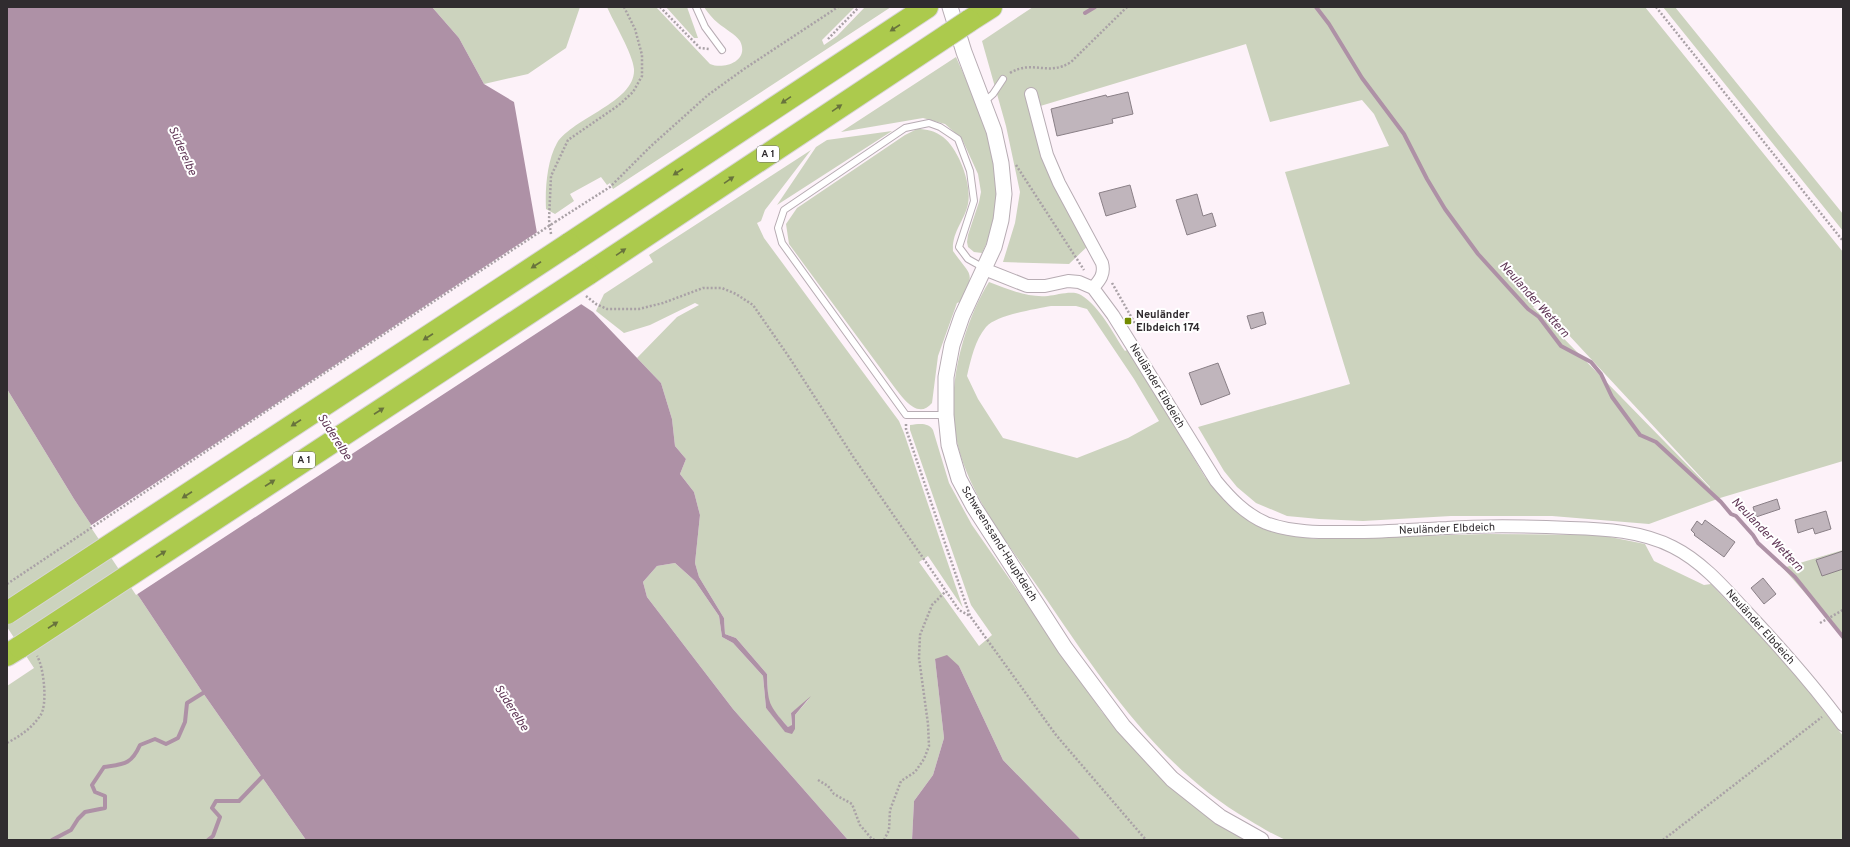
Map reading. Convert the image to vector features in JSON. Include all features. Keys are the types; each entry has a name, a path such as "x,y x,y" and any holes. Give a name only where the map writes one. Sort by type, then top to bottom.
{"highway":[{"path":"7,613 561,241 927,7"},
{"name":"A 1","path":"21,652 586,283 991,7"}],"street":[{"name":"Schweenssand-Hauptdeich","path":"950,7 964,52 994,131 1001,163 1004,194 994,247 965,310 952,345 946,377 946,415 949,445 959,479 974,507 1066,648 1122,726 1172,779 1220,817 1261,840"},
{"path":"984,269 1027,286 1045,286 1068,281 1078,282 1093,288 1102,277 1104,270 1102,263 1059,183 1047,155 1031,94"},
{"name":"Neuländer Elbdeich","path":"1093,288 1113,315 1216,481 1234,502 1249,514 1266,523 1290,529 1317,532 1382,532 1472,527 1552,527 1620,531 1650,538 1673,547 1690,557 1709,573 1765,630 1843,726"}],"lane":[{"path":"696,7 705,27 722,50"},
{"path":"984,102 993,94 1003,79"},
{"path":"946,415 906,415 782,243 778,228 784,210 905,128 929,123 940,127 958,138 970,171 974,201 959,248 968,259 984,269"}],"path":[{"path":"561,241 549,220 551,176 568,140 619,105 633,92 642,76 642,55 635,29 624,7"},
{"path":"660,7 700,48 722,50"},
{"path":"7,584 270,408 610,187 651,146 708,95 838,7"},
{"path":"828,39 859,7"},
{"path":"1003,79 1009,73 1023,67 1030,66 1048,70 1062,68 1071,62 1127,7"},
{"path":"1656,7 1843,241"},
{"path":"1015,163 1081,265 1093,288"},
{"path":"586,283 596,304 607,309 639,309 663,303 703,288 722,288 736,294 752,305 789,357 854,458 959,610 970,616"},
{"path":"906,415 906,429 970,616 1056,735 1146,840"},
{"path":"884,840 889,830 890,810 901,781 915,772 924,759 928,746 928,724 919,658 920,635 932,605 946,591"},
{"path":"1820,623 1843,610"},
{"path":"7,743 25,734 42,715 45,683 40,661 21,652"},
{"path":"1662,840 1831,710"},
{"path":"818,780 828,786 834,794 852,804 860,825 872,839 875,840"}],"green space":[{"path":"432,7 580,7 566,48 528,74 484,84 459,38"},
{"path":"607,7 656,7 710,64 722,66 728,65 739,59 742,54 740,41 716,21 704,7 855,7 822,40 824,45 837,36 865,7 891,7 613,189 610,183 607,185 601,177 570,194 574,201 555,214 546,209 546,192 549,166 557,143 576,125 615,100 625,91 632,81 634,69 633,63 627,46"},
{"path":"666,7 687,7 698,38 694,38"},
{"path":"1033,7 1645,7 1843,252 1843,461 1720,498 1649,524 1552,516 1451,516 1363,521 1319,519 1287,516 1256,503 1237,487 1224,471 1198,427 1350,384 1285,172 1389,146 1374,114 1362,100 1270,122 1246,44 1037,107 1059,183 1092,242 1069,264 1003,262 1015,223 1020,192 1006,126 982,41","holes":["1539,303 1710,488 1533,307"]},
{"path":"1663,7 1675,7 1843,214 1843,231"},
{"path":"956,57 985,129 992,154 996,179 996,204 992,228 982,253 974,252 968,247 967,242 981,192 978,174 962,139 945,124 923,118 841,132"},
{"path":"917,129 934,132 943,137 949,143 959,158 963,168 969,196 966,210 954,238 953,251 967,270 970,279 960,302 957,303 938,356 932,403 927,408 921,409 911,406 898,392 789,244 786,224 797,208 905,135"},
{"path":"892,131 777,205 816,147 827,140"},
{"path":"811,150 765,210 761,221 757,223 764,238 899,421 963,608 928,556 919,562 979,646 992,635 971,605 910,430 910,425 920,424 929,426 933,430 949,483 972,525 1102,712 1146,762 1183,796 1247,840 1081,840 1003,760 959,666 935,659 944,738 933,775 914,801 912,840 848,840 733,709 647,597 643,582 657,566 675,563 695,581 719,616 722,637 733,643 763,676 766,708 785,731 795,729 795,715 809,699 791,713 792,726 788,727 772,709 768,700 767,674 736,638 725,634 724,618 699,577 695,563 700,515 694,492 680,474 686,459 675,446 672,419 661,383 637,358 677,317 699,305 695,303 650,325 624,333 596,311 604,294 653,262 649,255"},
{"path":"989,282 1010,290 1033,296 1074,293 1081,295 1088,300 1106,321 1125,351 1129,349 1205,477 1240,515 1274,531 1314,539 1485,534 1600,535 1645,544 1654,561 1704,585 1711,584 1795,673 1843,736 1843,840 1286,840 1249,820 1216,798 1186,774 1158,747 1132,717 1108,687 1004,539 972,485 958,446 954,426 953,405 958,361 979,299","holes":["1051,306 1076,306 1087,309 1134,379 1159,421 1128,438 1077,458 1003,438 978,399 967,376 976,344 982,332 991,323 1007,316 1036,309"]},
{"path":"7,389 74,499 203,693 306,840 7,840 7,686 34,668 7,627"},
{"path":"1843,550 1843,636 1783,568"}],"water":[{"name":"Süderelbe","path":"7,7 432,7 459,38 484,84 514,102 537,233 550,268 581,304 593,312 661,383 672,419 675,446 686,459 680,474 694,492 700,515 695,563 699,577 724,618 725,634 736,638 767,674 770,703 788,727 792,725 791,713 811,696 795,715 795,729 792,734 785,732 766,708 763,676 733,643 722,637 719,616 695,581 675,563 657,566 643,582 647,597 733,709 848,840 306,840 203,693 74,499 7,389"},
{"path":"947,655 959,666 1003,760 1081,840 912,840 914,801 933,775 944,738 935,659"}],"pier":[{"path":"539,231 551,267 583,303 136,595 90,526"}],"building":[{"path":"1128,92 1133,114 1112,119 1113,123 1057,136 1051,109 1106,95 1107,97"},
{"path":"1130,185 1136,207 1106,216 1099,193"},
{"path":"1197,194 1203,216 1212,213 1216,226 1187,235 1176,200"},
{"path":"1263,312 1266,324 1251,329 1247,316"},
{"path":"1218,363 1230,394 1201,405 1189,373"},
{"path":"1777,499 1780,509 1756,517 1753,507"},
{"path":"1826,511 1831,529 1815,534 1813,528 1798,533 1795,520"},
{"path":"1705,520 1735,542 1724,557 1694,535 1695,534 1691,530 1697,521 1702,525"},
{"path":"1843,551 1843,569 1822,576 1816,560"},
{"path":"1763,578 1776,594 1764,604 1751,588"}],"waterway":[{"path":"1085,13 1095,7"},
{"name":"Neulander Wettern","path":"1316,7 1329,24 1362,78 1404,134 1427,179 1445,209 1478,254 1528,309 1539,317 1561,346 1591,362 1601,374 1612,397 1640,435 1656,442 1721,502 1731,514 1736,516 1758,543 1795,577 1843,637"},
{"path":"52,840 71,830 78,819 85,812 105,808 105,796 95,792 92,785 104,767 122,764 130,760 137,752 140,745 155,739 166,744 178,738 185,722 187,703 203,693"},
{"path":"208,840 213,836 220,817 212,808 216,801 239,801 262,777"}],"place":[{"name":"Neuländer Elbdeich 174","path":"1128,321"}]}
